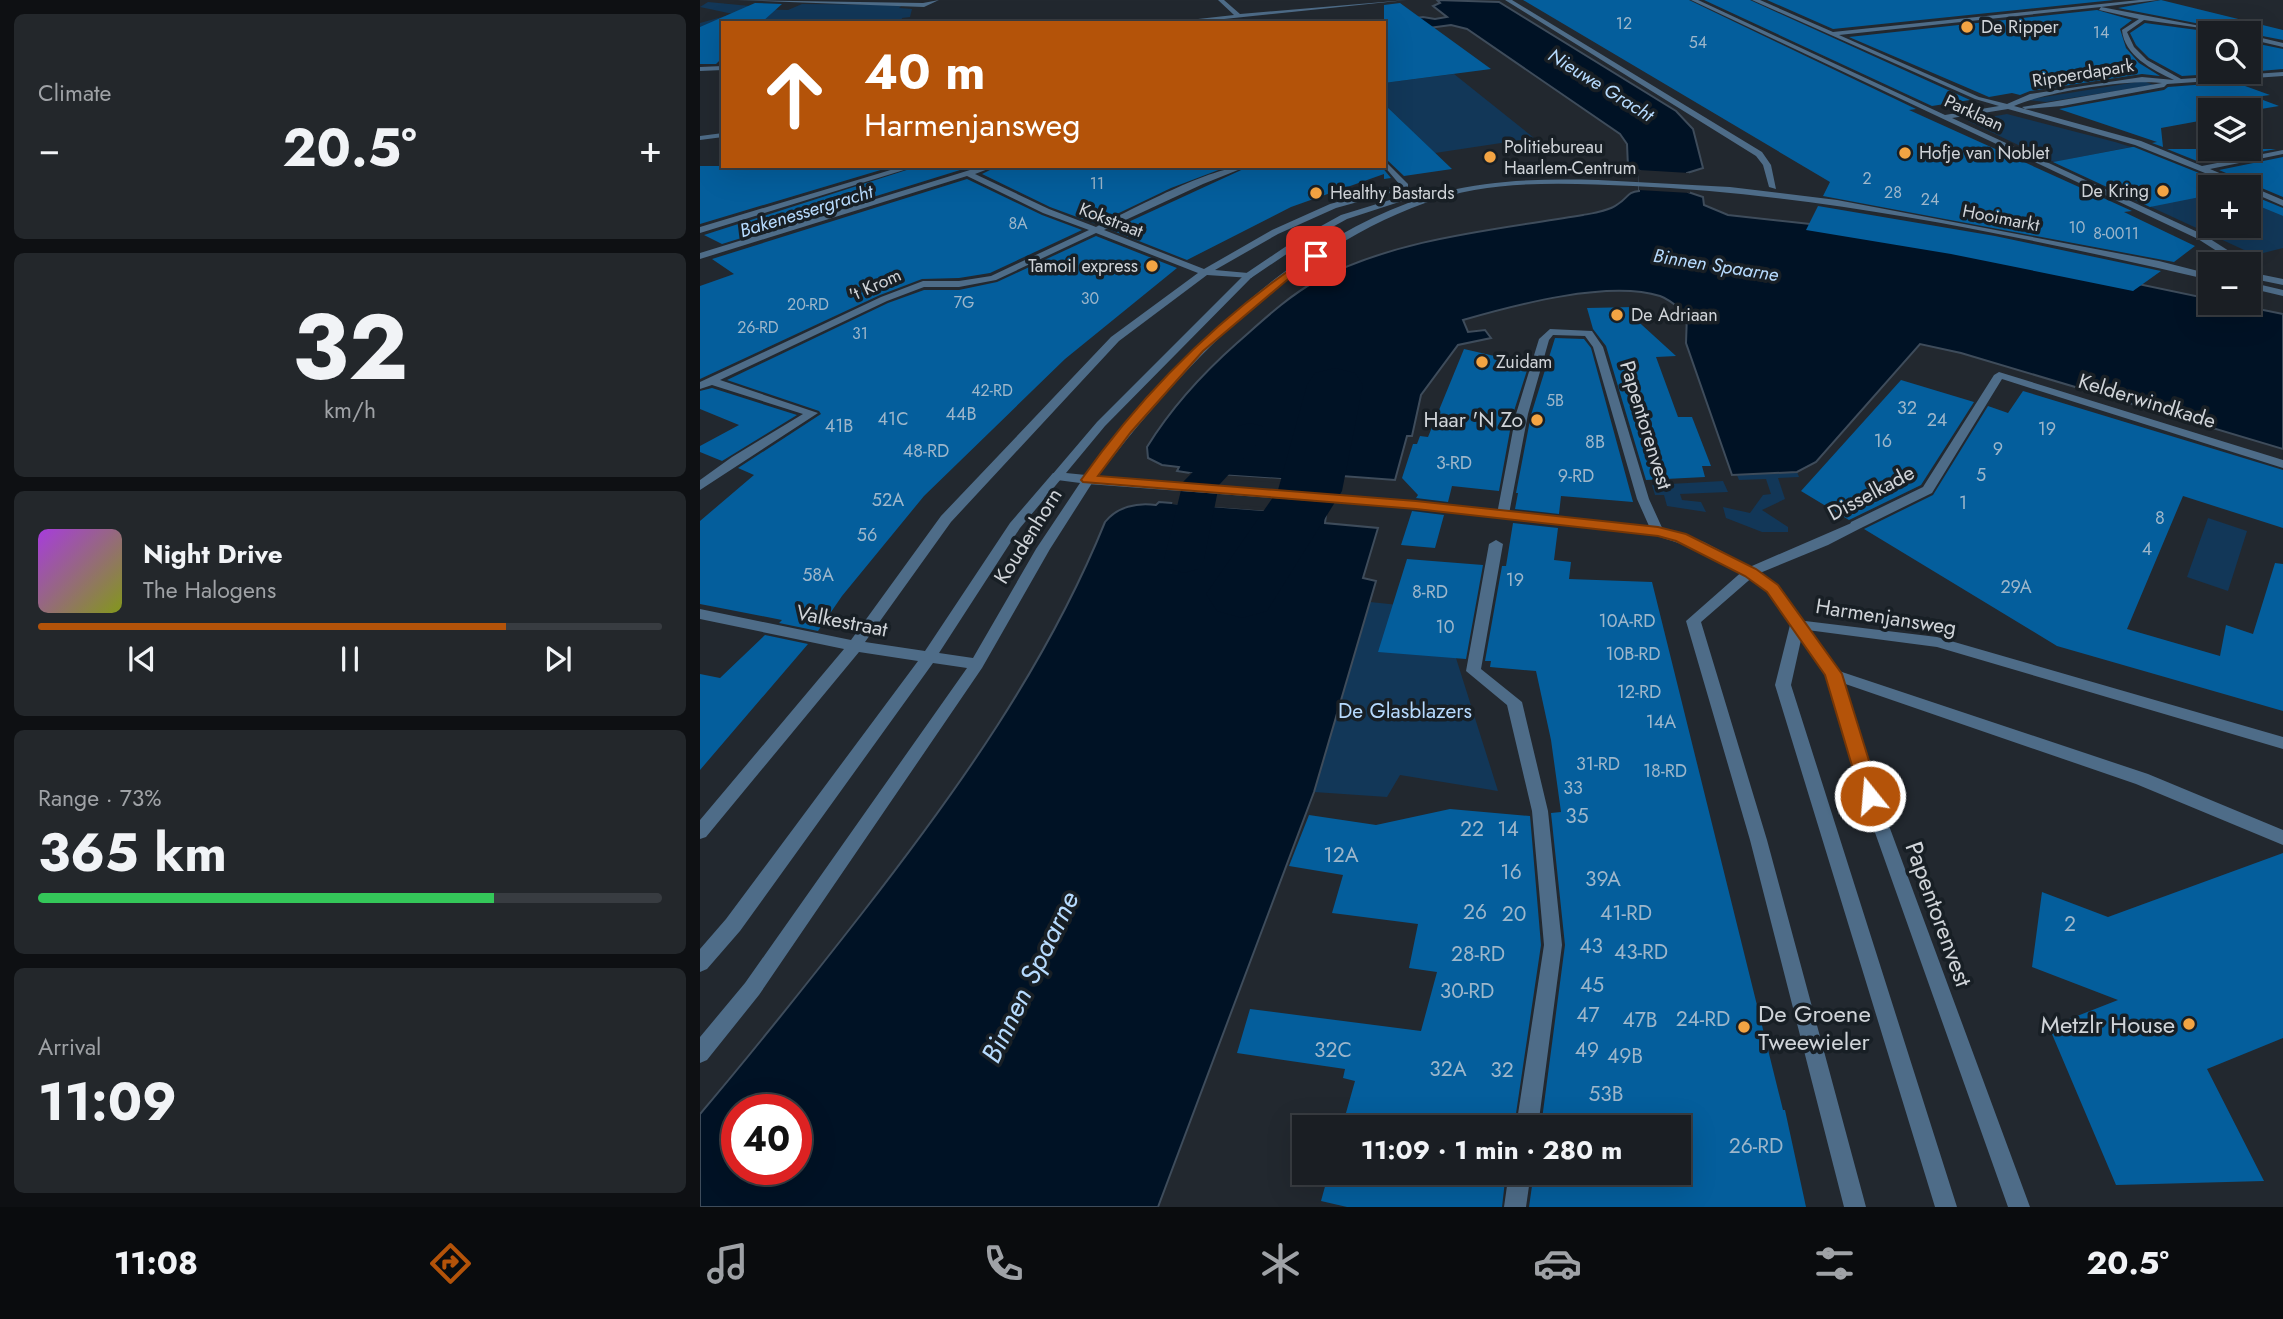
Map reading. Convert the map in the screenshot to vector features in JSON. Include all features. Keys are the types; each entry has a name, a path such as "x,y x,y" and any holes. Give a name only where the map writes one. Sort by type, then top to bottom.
{"street":[{"path":"740,0 924,5 936,0"},
{"path":"1221,0 1238,16"},
{"path":"1186,21 1404,0"},
{"path":"1508,0 1759,154 1767,165 1773,187"},
{"name":"Parklaan","path":"1694,0 2201,237 2224,252"},
{"name":"Parklaan","path":"1755,0 1977,98 2126,139 2216,175"},
{"path":"2073,0 2141,20 2198,27"},
{"path":"1831,34 2155,0"},
{"path":"1255,14 1263,21"},
{"name":"Ripperdapark","path":"2141,20 2124,31 2127,46 2144,61 2183,81"},
{"path":"2261,40 2283,45"},
{"path":"700,69 721,68"},
{"name":"Ripperdapark","path":"2006,107 2030,96 2142,79 2167,82 2283,74"},
{"name":"Ripperdapark","path":"1944,117 2006,107 2062,104 2163,86 2167,82"},
{"path":"700,138 721,135"},
{"path":"2201,169 2283,152"},
{"path":"1386,164 1418,198"},
{"path":"700,230 906,168"},
{"path":"700,256 986,168"},
{"name":"'t Krom","path":"706,384 910,289 923,284 958,284 993,278 1098,232 1200,182 1238,168"},
{"name":"Kokstraat","path":"969,174 1046,211 1205,272 1284,278"},
{"name":"Koudenhorn","path":"700,963 733,925 928,658 1015,526 1101,424 1248,276 1297,243 1344,218 1418,198 1518,184 1604,180 1690,184"},
{"name":"Hooimarkt","path":"1690,184 1773,187 2198,274"},
{"name":"Hooimarkt","path":"1690,184 1836,202"},
{"path":"700,832 855,646 946,519 1115,338 1205,272 1275,232 1333,206 1405,186"},
{"name":"Parklaan","path":"2261,194 2283,203"},
{"name":"Koudenhorn","path":"700,1053 752,989 977,664 1043,549 1088,480 1126,429 1199,348 1284,278 1333,245 1418,198"},
{"name":"Hooimarkt","path":"2159,264 2198,268"},
{"path":"2261,277 2283,282"},
{"path":"2261,288 2283,293"},
{"name":"Papentorenvest","path":"1503,514 1522,414 1544,339 1550,332 1588,333 1598,347 1643,499 1658,532"},
{"name":"Kelderwindkade","path":"1999,375 2283,464"},
{"name":"Disselkade","path":"1751,572 1823,542 1927,490 1999,375"},
{"name":"'t Krom","path":"700,486 736,460 812,413 706,384"},
{"path":"1056,476 1088,480"},
{"name":"Harmenjansweg","path":"1088,480 1503,514 1658,532 1699,545 1751,572 1772,589 1797,625 1937,642 2283,743"},
{"path":"1496,544 1473,671 1514,702 1540,811 1553,945 1529,1115"},
{"path":"1751,572 1693,621 1758,844 1855,1207"},
{"name":"Valkestraat","path":"700,614 855,646 977,664"},
{"path":"1797,625 1783,685 1946,1207"},
{"name":"Papentorenvest","path":"1797,625 1833,674 1870,796 2019,1207"},
{"path":"1833,674 2142,779 2283,838"},
{"path":"1515,1207 1518,1185"}],"green space":[{"path":"708,2 750,6 749,9 788,10 802,4 902,5 899,8 912,9 910,17 902,18 901,21 721,21 721,25 700,43 700,23 733,14 700,7"},
{"path":"1454,74 1534,138 1435,153 1386,106 1386,83"},
{"path":"2143,81 2154,85 2046,102 2026,100"},
{"path":"2007,114 2131,147 2054,162 1968,121"},
{"path":"2198,176 2198,229 2151,207"},
{"path":"2261,207 2283,216 2283,248 2261,254 2248,252 2218,238 2261,238"},
{"path":"1797,472 1799,477 1778,478 1785,499 1762,510 1788,527 1788,532 1762,532 1726,518 1723,507 1750,513 1763,495 1771,494 1766,479 1739,480 1737,475"},
{"path":"1723,481 1728,492 1680,494 1682,500 1701,502 1706,512 1667,506 1664,495 1655,495 1652,485"},
{"path":"2208,518 2247,531 2228,591 2187,577"},
{"name":"De Glasblazers","path":"1370,602 1466,612 1456,658 1498,791 1400,775 1387,797 1314,792"}],"water":[{"name":"Nieuwe Gracht","path":"1437,0 1499,2 1676,111 1693,129 1703,168 1687,173 1688,192 1703,197 1704,205 1728,215 1894,233 2198,296 2198,315 2261,315 2261,310 2283,314 2283,449 1961,353 1920,344 1816,462 1797,472 1732,475 1686,343 1687,314 1660,296 1615,291 1562,296 1463,320 1468,332 1485,330 1491,338 1458,345 1421,395 1412,436 1407,436 1395,480 1342,476 1339,483 1190,473 1177,471 1179,467 1162,465 1148,458 1147,447 1156,433 1199,379 1275,310 1316,281 1347,266 1413,245 1601,211 1639,191 1640,171 1628,167 1627,144 1620,134 1467,29 1451,25 1386,34 1386,22 1447,17 1433,6 1440,3"},
{"path":"1159,502 1326,515 1325,523 1378,528 1363,578 1376,581 1314,792 1158,1207 700,1207 700,1114 863,912 966,773 1028,676 1056,626 1105,522 1115,513 1142,504 1156,505"}],"pier":[{"path":"1639,170 1689,173 1690,193 1639,190"},
{"path":"1190,473 1339,483 1339,487 1186,476"},
{"path":"1173,500 1328,513 1326,515 1172,504"}],"building":[{"path":"1523,0 1689,0 1916,109 1909,110 2132,211 2124,212 2195,246 2174,262 1823,196 1830,182"},
{"path":"1704,0 1750,0 1970,100 1932,106"},
{"path":"1767,0 2114,0 1833,29"},
{"path":"2161,0 2246,21 2198,21 2198,24 2118,8"},
{"path":"755,3 782,4 763,21 721,21 721,59 716,64 700,64 700,27"},
{"path":"1400,3 1491,69 1386,83 1384,5"},
{"path":"2097,10 2132,20 2120,29 2126,48 2139,63 2160,76 2142,74 2030,91 2020,95 2012,93 1989,97 1849,37"},
{"path":"2145,23 2198,30 2198,75 2182,76 2149,58 2136,45 2130,33"},
{"path":"2261,25 2283,30 2283,40 2261,36"},
{"path":"2261,44 2283,49 2283,69 2261,71"},
{"path":"2240,84 2270,95 2255,97 2258,98 2198,98 2198,121 2161,128 2163,147 2152,143 2157,142 2059,109 2164,90 2168,87"},
{"path":"2261,99 2279,106 2261,109"},
{"path":"1386,106 1452,169 1404,176 1386,159"},
{"path":"2134,147 2204,175 2198,175 2198,197 2150,207 2053,162"},
{"path":"2167,149 2198,149 2198,161 2213,161 2202,163"},
{"path":"2283,157 2283,197 2261,188 2261,175 2231,175 2219,170"},
{"path":"700,166 887,168 700,224"},
{"path":"913,168 967,168 722,244 704,235"},
{"path":"994,168 1224,168 1171,188 1096,224 1050,207 982,174"},
{"path":"1246,168 1383,168 1391,178 1384,179 1384,174 1291,207 1187,260 1111,230"},
{"path":"967,179 1042,215 1082,230 990,273 959,278 922,279 880,295 700,379 700,286 734,274 712,259"},
{"path":"2261,199 2283,208 2283,216 2261,207"},
{"path":"1818,206 1995,236 2161,271 2133,291 1951,254 1806,230"},
{"path":"1096,236 1177,268 1065,359 924,496 842,596 818,631 779,623 782,620 700,604 700,521 754,475 738,468 821,414 819,411 727,380 888,303 924,290 959,290 997,282"},
{"path":"1635,307 1631,315 1676,356 1656,357 1678,417 1692,417 1711,466 1702,466 1705,477 1646,480 1606,346 1593,329 1587,308"},
{"path":"1555,338 1584,339 1591,348 1633,502 1561,496 1559,514 1515,509 1531,415"},
{"path":"1464,349 1529,364 1513,414 1499,491 1452,486 1448,502 1416,498 1418,495 1402,478 1413,444 1417,444 1420,436 1428,437"},
{"path":"1901,380 1974,402 1921,485 1849,520 1801,491"},
{"path":"712,388 797,415 722,461 700,452 700,446 739,425 700,409 700,391"},
{"path":"2023,391 2283,470 2283,528 2183,496 2127,629 2220,656 2226,625 2253,634 2275,563 2283,564 2283,711 2057,646 1864,529 1933,495 1988,406 2008,413"},
{"path":"1412,511 1444,515 1435,548 1401,545"},
{"path":"1513,523 1558,528 1554,560 1571,562 1569,579 1652,582 1785,1110 1806,1207 1529,1207 1532,1185 1691,1185 1691,1115 1543,1115 1565,945 1551,813 1561,812 1551,740 1536,671 1490,667 1491,661 1485,661 1502,566 1506,566"},
{"path":"1407,559 1483,565 1466,659 1378,652"},
{"path":"765,635 808,644 700,770 700,674 720,678"},
{"path":"1450,809 1530,816 1541,945 1516,1115 1345,1115 1355,1081 1343,1078 1345,1069 1237,1053 1250,1009 1421,1031 1437,972 1409,968 1418,924 1332,913 1343,875 1289,866 1309,815 1376,825"},
{"path":"2283,853 2283,1038 2207,1069 2264,1181 2116,1185 2049,1027 2118,1000 2032,967 2042,892 2108,917"},
{"path":"1325,1185 1505,1185 1502,1207 1347,1207 1321,1201"}],"waterway":[{"name":"Binnen Spaarne","path":"1242,594 1310,491 1335,385"},
{"name":"Binnen Spaarne","path":"1184,560 1201,482 1250,433"}],"place":[{"name":"De Ripper","path":"1967,27"},
{"name":"Hofje van Noblet","path":"1905,153"},
{"name":"Politiebureau Haarlem-Centrum","path":"1490,157"},
{"name":"De Kring","path":"2163,191"},
{"name":"Healthy Bastards","path":"1316,193"},
{"name":"Tamoil express","path":"1152,266"},
{"name":"De Adriaan","path":"1617,315"},
{"name":"Zuidam","path":"1482,362"},
{"name":"Haar 'N Zo","path":"1537,420"},
{"name":"Metzlr House","path":"2189,1024"},
{"name":"De Groene Tweewieler","path":"1744,1027"}],"route":[{"path":"1316,256 1284,278 1199,348 1126,429 1088,480 1416,505 1658,532 1681,537 1751,572 1772,589 1833,674 1870,796"}],"water label":[{"name":"Bakenessergracht","path":"806,211"}]}
